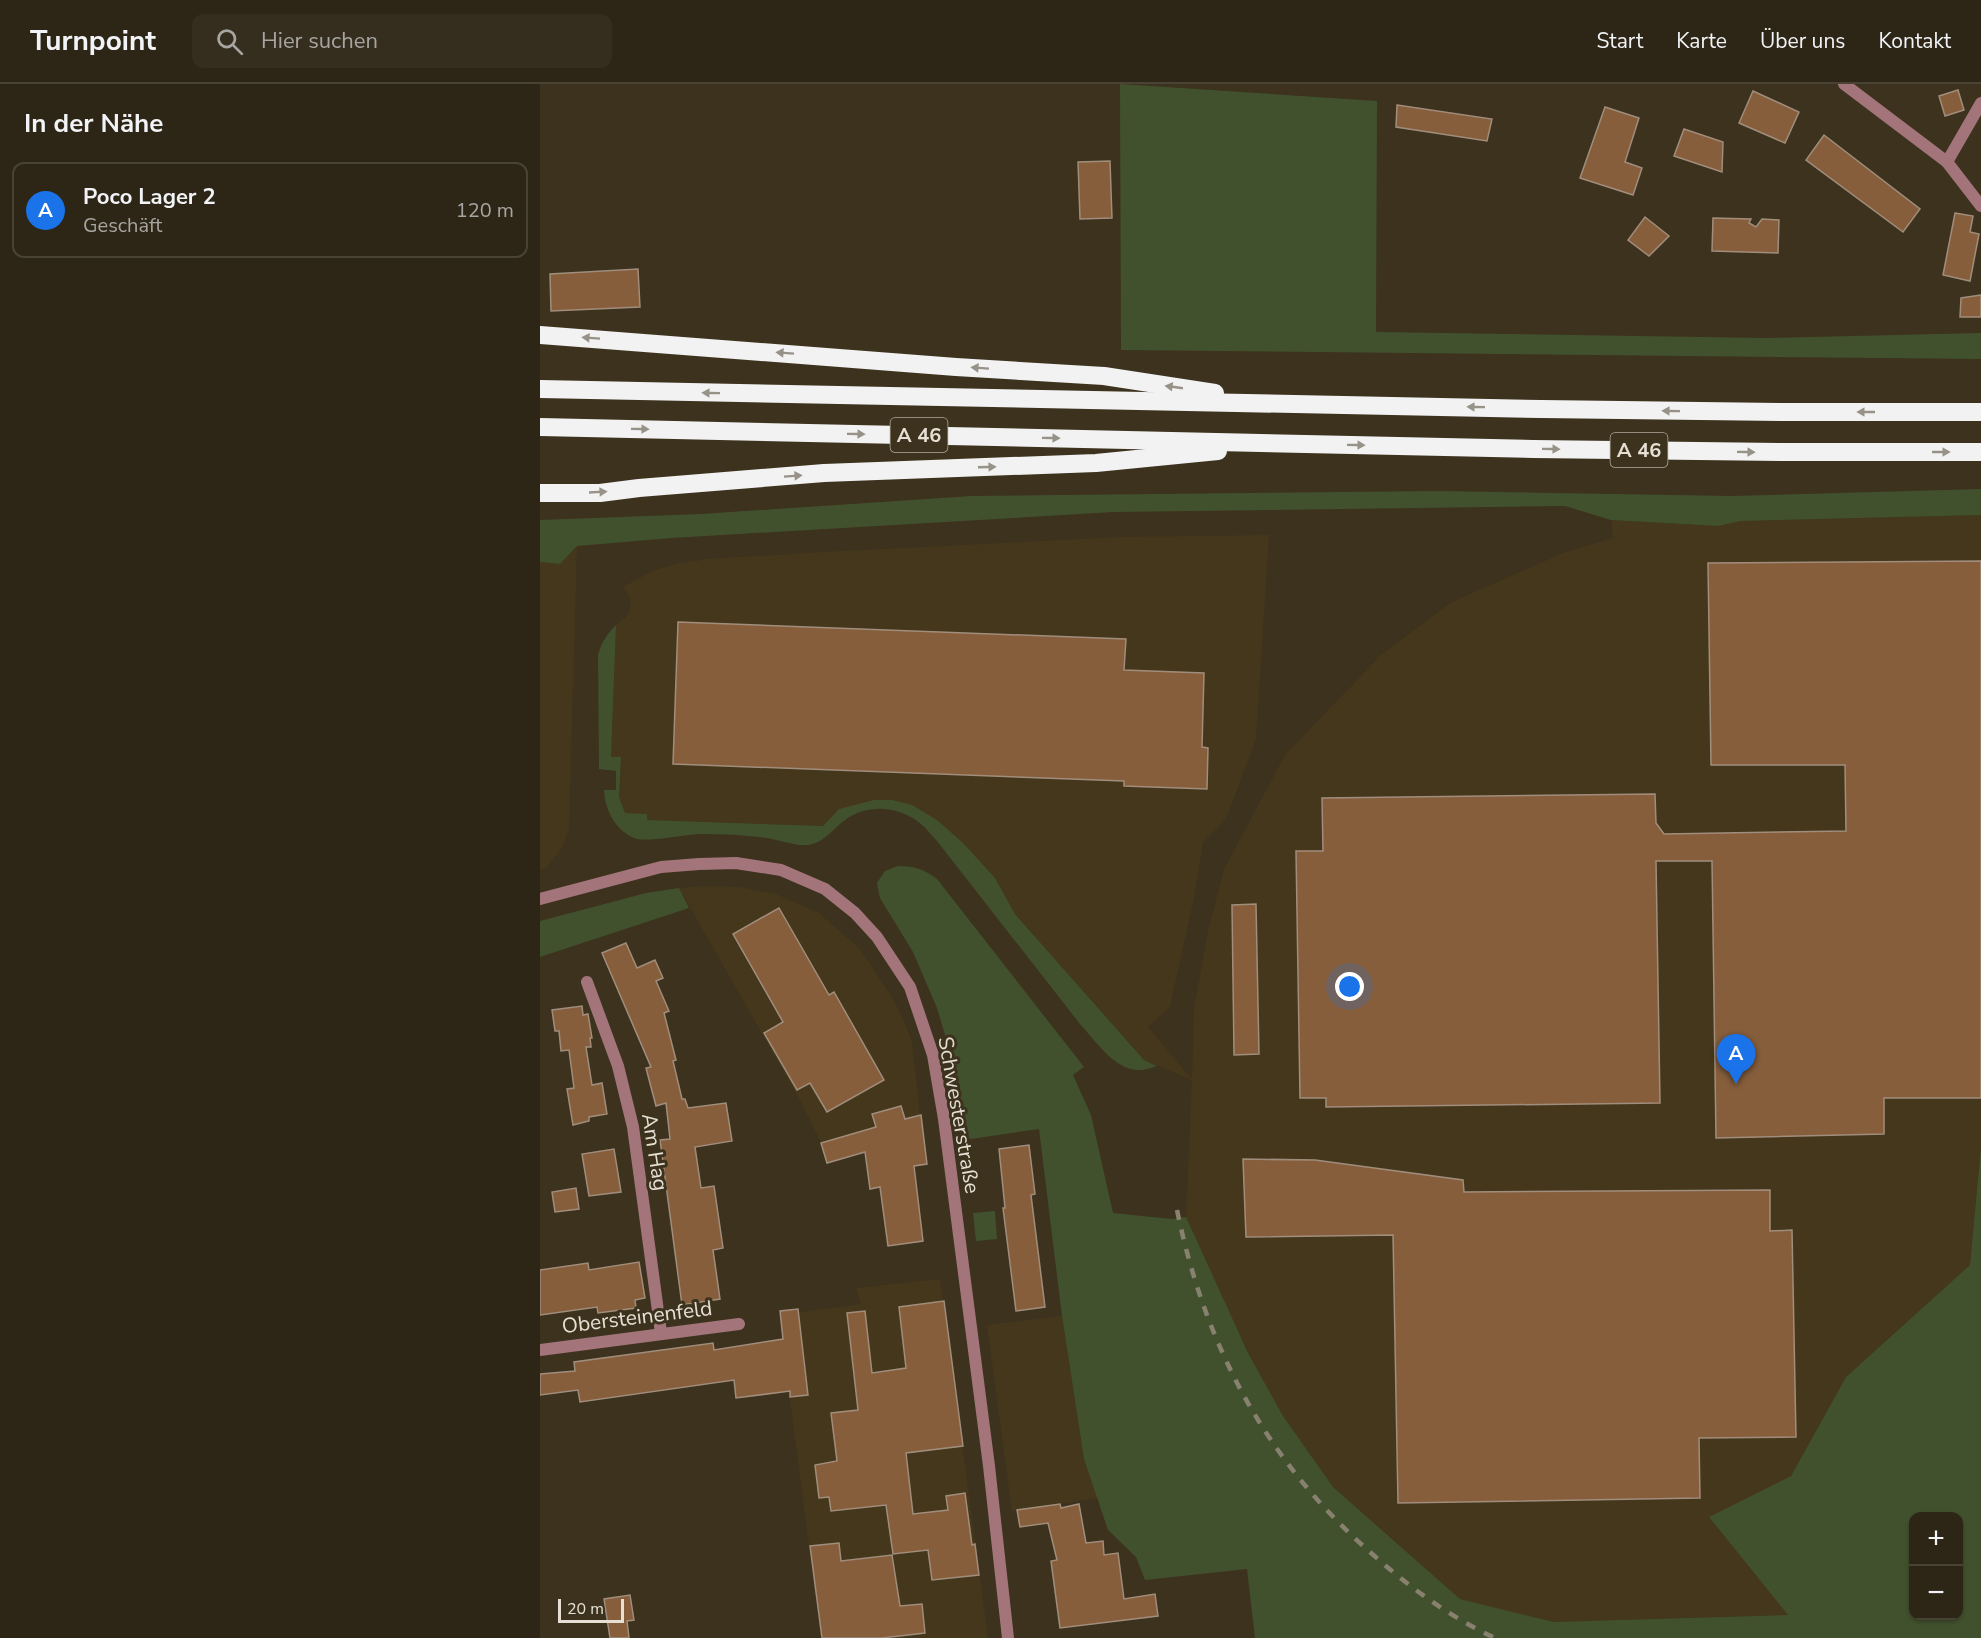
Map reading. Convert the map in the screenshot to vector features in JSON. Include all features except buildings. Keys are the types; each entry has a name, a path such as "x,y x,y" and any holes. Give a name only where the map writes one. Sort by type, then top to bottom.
{"highway":[{"path":"540,334 956,367 1104,376 1294,404"},
{"name":"A 46","path":"540,389 1785,412 1981,412"},
{"name":"A 46","path":"540,427 1786,453 1981,452"},
{"path":"540,493 600,493 824,473 1096,463 1298,444"}],"street":[{"path":"1844,84 1947,162 1981,206"},
{"path":"1947,162 1981,103"},
{"name":"Schwesterstraße","path":"540,899 661,867 736,863 781,870 825,889 855,913 877,937 910,987 933,1055 944,1119 989,1466 1008,1638"},
{"name":"Am Hag","path":"587,982 618,1066 633,1127 661,1333"},
{"name":"Obersteinenfeld","path":"540,1350 739,1324"}],"shaded area":[{"path":"1981,515 1981,1147 1970,1265 1846,1377 1791,1476 1709,1517 1789,1615 1554,1622 1460,1599 1333,1487 1283,1416 1248,1353 1203,1262 1186,1217 1192,1080 1144,1060 1015,914 995,878 912,805 839,809 823,826 647,820 646,814 625,813 619,797 621,758 611,757 616,625 628,615 631,600 623,587 654,570 707,559 823,552 1121,537 1269,535 1256,739 1226,819 1203,842 1193,903 1170,1007 1148,1027 1192,1079 1194,1009 1208,931 1224,869 1285,755 1382,654 1452,602 1563,553 1613,538 1611,520 1718,526 1741,521"},
{"path":"577,546 569,829 562,848 546,868 540,870 540,562 560,564"},
{"path":"739,887 776,894 819,913 860,949 895,1002 912,1042 920,1115 821,1143 802,1104 679,888"},
{"path":"940,1279 988,1638 821,1638 779,1315 861,1304 856,1288"},
{"path":"1062,1316 1084,1459 1098,1498 1012,1511 987,1325"}],"green space":[{"path":"1120,84 1377,101 1376,332 1767,338 1981,333 1981,359 1121,350"},
{"path":"1981,489 1981,515 1741,521 1718,526 1611,520 1565,506 1114,512 672,538 577,546 560,564 540,562 540,520 701,514 972,496 1439,491 1732,496"},
{"path":"616,625 611,757 621,757 619,797 625,813 647,814 647,820 823,826 839,809 874,800 892,800 912,805 937,820 963,843 995,878 1015,914 1144,1060 1157,1066 1141,1070 1130,1069 1113,1060 1106,1053 1080,1024 937,841 921,824 904,813 884,809 864,811 845,820 818,842 807,845 726,834 640,839 621,830 606,805 604,790 616,790 616,771 599,769 598,655 605,639"},
{"path":"898,866 923,870 937,879 1084,1067 1073,1075 1091,1115 1113,1213 1172,1219 1186,1217 1248,1353 1283,1416 1333,1487 1460,1599 1554,1622 1788,1615 1709,1517 1791,1476 1846,1377 1970,1265 1981,1147 1981,1638 1255,1638 1247,1569 1145,1580 1136,1557 1108,1530 1084,1459 1062,1316 1039,1129 964,1140 954,1065 937,1008 913,952 880,898 877,883 885,871"},
{"path":"679,888 689,908 540,957 540,921 646,893"},
{"path":"995,1211 997,1239 976,1241 973,1213"}],"railway":[{"path":"1177,1210 1189,1261 1205,1311 1248,1402 1274,1445 1339,1523 1378,1559 1434,1603 1495,1638"}],"place":[{"name":"Poco Lager 2","path":"1736,1084"}]}
